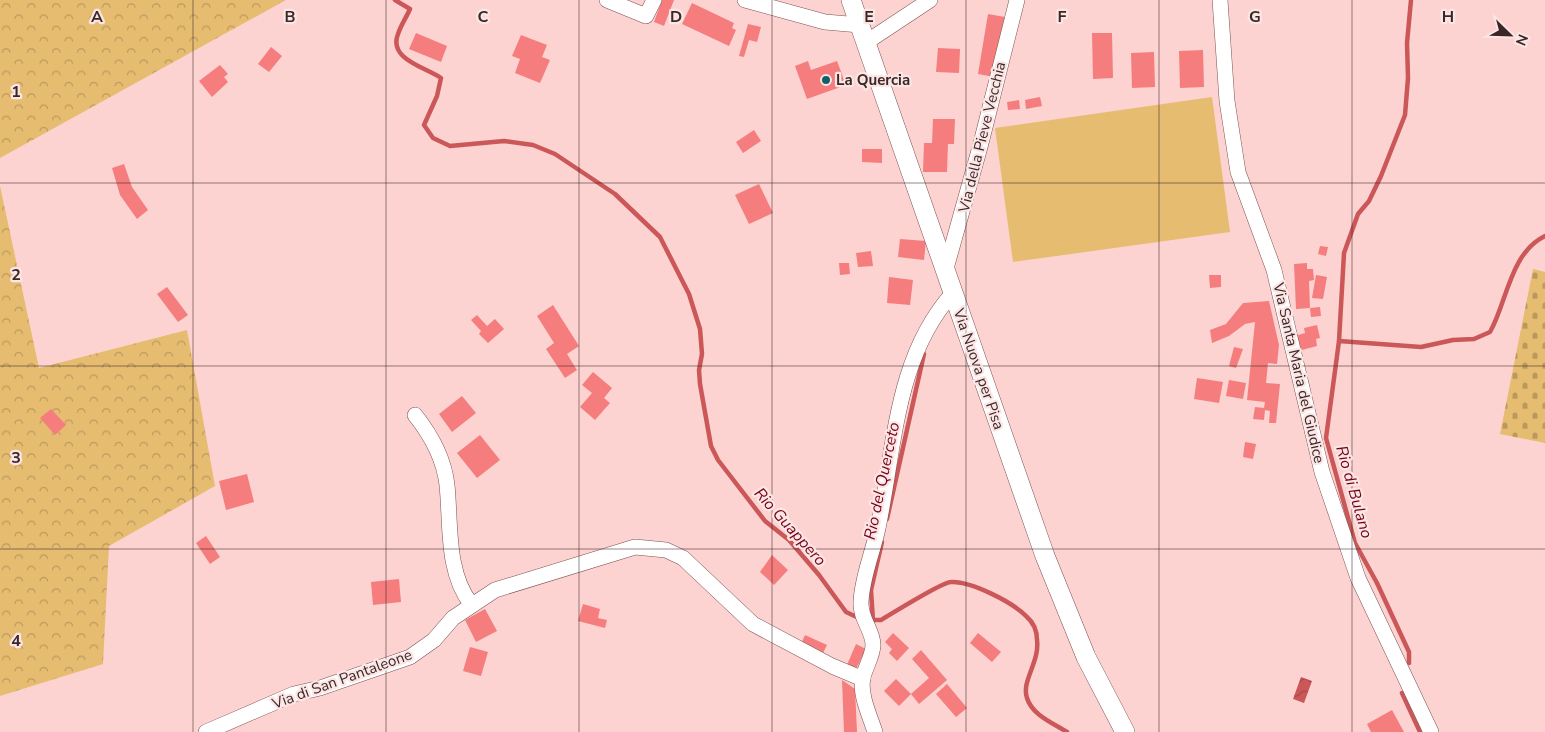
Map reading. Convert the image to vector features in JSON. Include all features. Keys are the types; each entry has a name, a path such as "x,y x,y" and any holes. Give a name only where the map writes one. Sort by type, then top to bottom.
{"main road":[{"name":"Via Nuova per Pisa","path":"851,0 1048,565 1086,657 1125,732"}],"street":[{"path":"606,0 646,16 654,0"},
{"path":"745,0 825,22 860,25"},
{"path":"865,43 930,0"},
{"name":"Via della Pieve Vecchia","path":"945,272 978,156 1017,0"},
{"name":"Via Santa Maria del Giudice","path":"1220,0 1227,101 1238,172 1274,270 1322,472 1358,578 1430,732"},
{"path":"875,732 866,702 863,679 873,646 873,639 863,620 862,590 878,528 901,394 927,329 941,306 953,294"},
{"path":"416,414 427,430 442,462 447,483 450,535 457,577 461,591 471,604"},
{"name":"Via di San Pantaleone","path":"206,732 294,694 320,688 410,657 434,640 453,618 471,604 495,590 520,580 635,547 652,547 683,558 704,575 741,613 767,633 863,679"}],"green space":[{"path":"0,0 286,0 0,158"},
{"path":"1212,97 1230,232 1013,262 995,128"},
{"path":"0,186 39,368 187,330 215,486 109,546 103,664 0,696"},
{"path":"1533,269 1545,272 1545,443 1500,434"}],"water":[{"path":"1301,677 1312,681 1304,703 1293,699"}],"building":[{"path":"662,0 674,0 664,26 654,22"},
{"path":"692,3 734,23 732,28 736,30 729,46 682,24"},
{"path":"988,14 1005,17 994,77 978,74"},
{"path":"748,24 761,27 757,42 749,40 744,57 739,56"},
{"path":"416,33 447,46 441,62 409,49"},
{"path":"1092,33 1112,33 1113,78 1093,79"},
{"path":"521,35 547,45 542,57 550,60 540,83 515,73 520,59 512,56"},
{"path":"271,47 282,56 269,72 258,64"},
{"path":"938,48 960,49 959,73 936,72"},
{"path":"1203,50 1204,87 1180,88 1179,51"},
{"path":"1154,52 1155,87 1132,88 1131,53"},
{"path":"808,61 811,70 837,61 846,85 807,99 795,66"},
{"path":"220,65 228,74 224,77 228,82 212,97 199,81"},
{"path":"1040,97 1042,106 1026,109 1025,100"},
{"path":"1019,100 1020,109 1008,110 1007,102"},
{"path":"933,119 955,119 954,144 948,144 947,172 923,172 924,143 932,143"},
{"path":"754,130 761,141 743,153 736,142"},
{"path":"862,149 882,149 882,163 862,162"},
{"path":"124,164 132,187 148,210 137,219 120,195 112,168"},
{"path":"759,184 773,213 749,224 735,195"},
{"path":"900,239 926,241 924,260 898,257"},
{"path":"1320,246 1328,247 1326,256 1318,254"},
{"path":"871,251 873,266 858,267 856,253"},
{"path":"839,263 849,263 850,274 840,275"},
{"path":"1307,263 1307,269 1313,269 1314,280 1309,281 1310,308 1296,309 1294,264"},
{"path":"1209,275 1221,275 1221,287 1210,288"},
{"path":"1316,275 1327,277 1323,299 1312,298"},
{"path":"889,277 913,280 910,305 887,303"},
{"path":"167,287 188,315 178,322 157,294"},
{"path":"1269,301 1279,345 1277,364 1268,363 1266,383 1280,384 1276,423 1269,423 1270,411 1265,410 1264,420 1253,419 1255,407 1264,408 1265,402 1247,400 1255,322 1245,324 1229,336 1212,343 1210,330 1226,324 1243,303"},
{"path":"553,305 579,346 567,354 577,370 565,378 546,349 554,343 537,316"},
{"path":"1320,307 1321,316 1311,317 1310,308"},
{"path":"477,315 487,326 495,319 504,329 488,343 479,334 481,331 471,320"},
{"path":"1317,325 1320,338 1316,339 1317,346 1298,351 1295,336 1305,333 1304,328"},
{"path":"1234,347 1243,349 1236,368 1229,366"},
{"path":"593,372 612,388 604,398 610,403 595,420 580,407 592,393 582,385"},
{"path":"1197,378 1223,382 1219,403 1194,399"},
{"path":"1229,380 1246,383 1243,399 1226,396"},
{"path":"462,396 476,413 452,432 439,414"},
{"path":"51,409 66,425 55,435 40,418"},
{"path":"480,435 500,460 477,478 457,453"},
{"path":"1245,442 1256,444 1253,459 1243,457"},
{"path":"247,474 254,502 226,510 219,481"},
{"path":"206,536 220,557 210,564 196,543"},
{"path":"772,555 788,570 774,585 760,572"},
{"path":"399,579 401,602 373,605 371,582"},
{"path":"583,604 600,609 598,618 607,620 605,628 578,621"},
{"path":"485,609 497,631 476,642 465,620"},
{"path":"893,633 909,648 897,661 889,653 892,649 885,642"},
{"path":"978,633 1001,652 992,662 970,643"},
{"path":"805,635 827,645 823,653 801,644"},
{"path":"856,644 866,649 855,671 846,667"},
{"path":"470,647 488,652 481,676 463,671"},
{"path":"921,650 947,680 919,704 911,694 929,678 912,659"},
{"path":"896,679 911,694 899,706 884,691"},
{"path":"842,680 855,689 857,732 844,732"},
{"path":"947,684 967,708 956,717 936,694"},
{"path":"1392,710 1404,732 1371,732 1367,724"}],"waterway":[{"name":"Rio Guappero","path":"395,0 410,9 398,34 396,43 398,50 410,61 441,78 437,96 424,125 433,138 450,146 504,141 533,145 555,154 615,194 660,237 689,294 700,329 702,354 699,370 700,384 711,446 718,460 765,521 789,540 819,575 846,612 861,619"},
{"path":"1409,663 1409,652 1377,583 1355,543 1326,438 1339,341 1344,253 1358,214 1369,201 1381,176 1405,115 1408,78 1407,43 1411,0"},
{"name":"Rio di Bulano","path":"1339,341 1421,347 1453,340 1474,339 1490,332 1517,266 1533,244 1545,236"},
{"name":"Rio del Querceto","path":"887,519 924,354"},
{"name":"Rio del Querceto","path":"873,621 871,590 882,542"},
{"name":"Rio Guappero","path":"868,620 881,620 946,583 969,585 991,593 1020,610 1033,624 1037,648 1026,685 1027,698 1038,714 1067,732"},
{"name":"Rio di Bulano","path":"1402,693 1420,732"}],"place":[{"name":"La Quercia","path":"826,80"}]}
